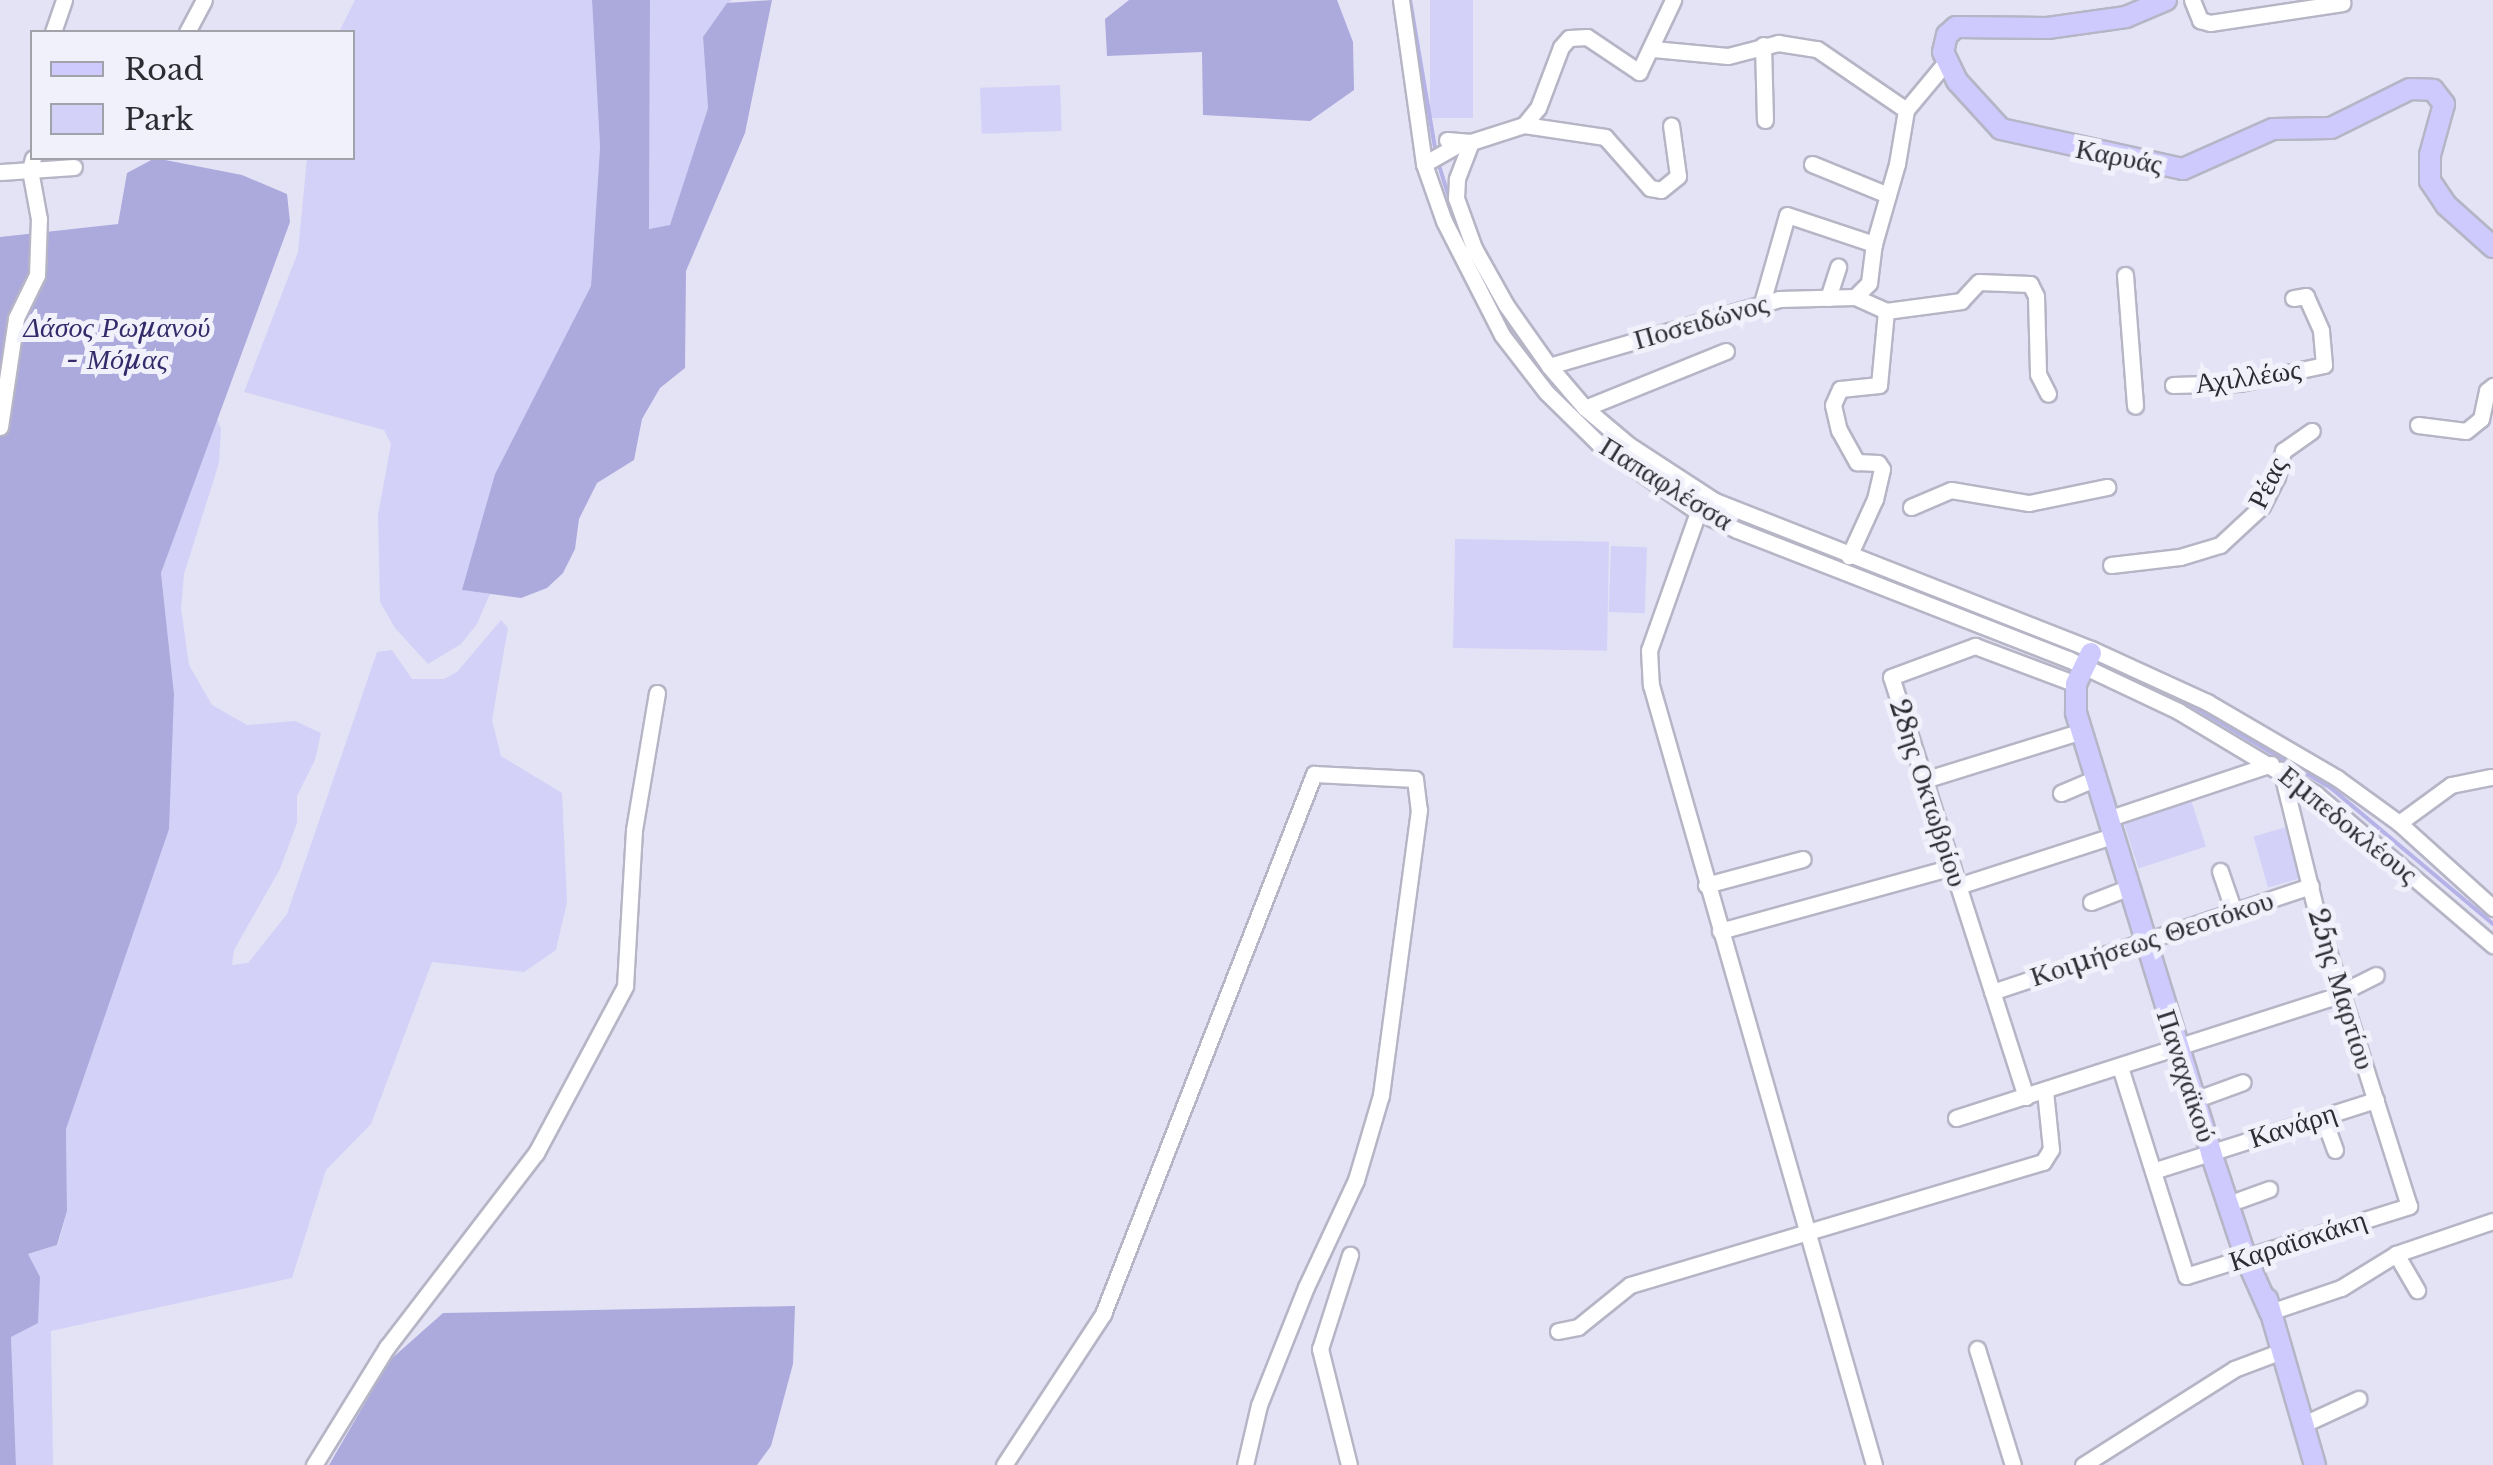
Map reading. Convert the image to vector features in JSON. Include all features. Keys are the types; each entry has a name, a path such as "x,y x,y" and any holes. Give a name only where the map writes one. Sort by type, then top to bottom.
{"main road":[{"path":"1946,62 1943,42 1956,27 2064,26 2126,17 2166,0"},
{"name":"Καρυάς","path":"1946,62 2001,129 2028,138 2183,168 2273,129 2340,126 2404,92 2429,88 2439,93 2444,104 2430,155 2430,181 2446,205 2493,248"},
{"name":"Παναχαϊκού","path":"2084,668 2075,707 2270,1312 2315,1465"},
{"name":"Παναχαϊκού","path":"2112,826 2127,888 2148,940"},
{"name":"Παναχαϊκού","path":"2182,1046 2204,1096 2216,1151 2239,1200 2252,1257"}],"street":[{"path":"54,30 64,0"},
{"path":"188,30 204,0"},
{"name":"Παπαφλέσσα","path":"1401,0 1446,151 1444,221 1502,335 1546,392 1598,443 1698,512 2084,668"},
{"path":"1524,125 1538,108 1561,48 1570,38 1586,38 1639,72 1673,0"},
{"path":"2192,0 2199,18 2208,23 2342,3"},
{"path":"1652,49 1728,56 1778,44 1827,54 1906,110"},
{"path":"1763,45 1765,120"},
{"path":"1946,62 1906,110 1874,244 1870,283 1855,297 1886,311 1960,301 1980,282 2030,284 2036,294 2038,368 2048,394"},
{"path":"1672,125 1678,176 1661,190 1650,188 1605,136 1524,125 1446,151 1458,179 1462,214 1506,306 1585,408 1629,445 1715,500 2174,685 2323,768 2398,823 2493,908"},
{"path":"0,172 32,164 74,167"},
{"path":"0,427 16,318 37,275 38,219 32,164"},
{"path":"1812,164 1888,195"},
{"path":"1762,303 1787,216 1874,244"},
{"path":"1828,298 1838,267"},
{"path":"2125,275 2135,406"},
{"name":"Αχιλλέως","path":"2173,385 2240,383 2324,366 2322,330 2306,296 2293,298"},
{"name":"Ποσειδώνος","path":"1550,366 1762,303 1855,297"},
{"path":"1849,556 1875,500 1882,471 1878,463 1856,462 1839,430 1833,406 1840,390 1879,385 1886,311"},
{"path":"1585,408 1726,351"},
{"path":"2418,424 2466,431 2481,420 2487,390 2493,386"},
{"name":"Ρέας","path":"2111,565 2180,557 2220,545 2264,504 2279,472 2283,450 2312,431"},
{"path":"1911,507 1950,490 2022,504 2107,488"},
{"path":"1698,512 1648,659 1656,706 1874,1465"},
{"name":"28ης Οκτωβρίου","path":"2026,1096 1891,676 1975,646 2084,668"},
{"name":"Εμπεδοκλέους","path":"2084,668 2178,711 2276,767 2330,805 2493,945"},
{"path":"314,1465 387,1347 536,1153 625,986 634,830 657,693"},
{"path":"1924,780 2082,731"},
{"path":"1958,886 2276,767"},
{"name":"25ης Μαρτίου","path":"2276,767 2340,994 2409,1206"},
{"path":"1004,1465 1104,1314 1314,774 1416,779 1419,810 1381,1095 1356,1180 1306,1287 1259,1405 1245,1465"},
{"path":"2398,823 2452,784 2490,777"},
{"path":"2061,793 2097,778"},
{"path":"1706,885 1803,858"},
{"path":"1720,930 1952,866"},
{"path":"2220,871 2234,912"},
{"name":"Κοιμήσεως Θεοτόκου","path":"1992,992 2311,886"},
{"path":"2091,902 2127,888"},
{"path":"1956,1118 2340,994 2376,974"},
{"path":"2120,1066 2153,1172"},
{"path":"2204,1096 2243,1082"},
{"path":"1558,1331 1578,1327 1630,1285 2043,1162 2051,1149 2045,1091"},
{"name":"Κανάρη","path":"2153,1172 2376,1100"},
{"path":"2323,1117 2335,1150"},
{"name":"Καραϊσκάκη","path":"2153,1172 2186,1276 2409,1206"},
{"path":"2239,1200 2268,1189"},
{"path":"2270,1312 2341,1288 2396,1254 2493,1221"},
{"path":"2396,1254 2418,1290"},
{"path":"1349,1465 1320,1349 1350,1255"},
{"path":"1976,1349 2013,1465"},
{"path":"2083,1465 2234,1369 2282,1350"},
{"path":"2304,1424 2358,1398"}],"green space":[{"path":"355,0 592,0 600,147 591,286 495,474 463,590 490,594 477,624 461,644 428,664 395,628 380,602 378,515 391,444 384,430 244,392 298,252 307,160 355,160 355,30 340,30"},
{"path":"592,0 650,0 649,229 670,225 708,108 703,37 727,3 772,0 745,133 686,271 685,368 660,388 642,419 634,460 597,483 579,519 575,549 563,573 547,588 521,598 462,590 495,474 591,286 600,147"},
{"path":"650,0 732,0 703,37 708,108 670,226 649,229"},
{"path":"1129,0 1337,0 1353,42 1354,90 1310,121 1203,115 1202,52 1107,56 1105,19"},
{"path":"1430,0 1473,0 1473,118 1430,118"},
{"path":"1060,85 1062,131 982,134 980,88"},
{"name":"Δάσος Ρωμανού - Μόμας","path":"151,160 165,160 242,175 287,194 290,222 161,573 174,694 169,829 66,1129 67,1211 57,1245 28,1254 40,1277 38,1323 11,1337 16,1465 0,1465 0,237 118,224 127,173"},
{"path":"216,416 221,429 219,463 184,574 181,608 189,665 212,705 247,725 295,721 321,733 315,760 297,796 297,823 280,869 234,950 232,965 248,963 287,914 377,652 392,650 412,679 444,679 457,672 501,620 508,628 492,720 501,756 562,793 567,902 556,950 524,972 432,962 371,1124 326,1170 292,1278 51,1331 53,1465 16,1465 11,1337 38,1322 28,1254 58,1245 67,1211 66,1129 102,1016 174,694 161,573"},
{"path":"1455,539 1609,542 1607,651 1453,648"},
{"path":"1611,546 1647,547 1645,613 1609,612"},
{"path":"2190,797 2206,846 2139,868 2122,819"},
{"path":"2290,826 2305,877 2268,887 2253,836"},
{"path":"795,1306 793,1364 771,1446 757,1465 329,1465 390,1360 443,1313"}],"waterway":[{"path":"1410,0 1436,153"},
{"path":"1438,162 1450,201"},
{"path":"1500,309 1563,394"},
{"path":"1722,512 2081,654"},
{"path":"2094,660 2163,690"},
{"path":"2176,696 2331,788 2493,924"}]}
